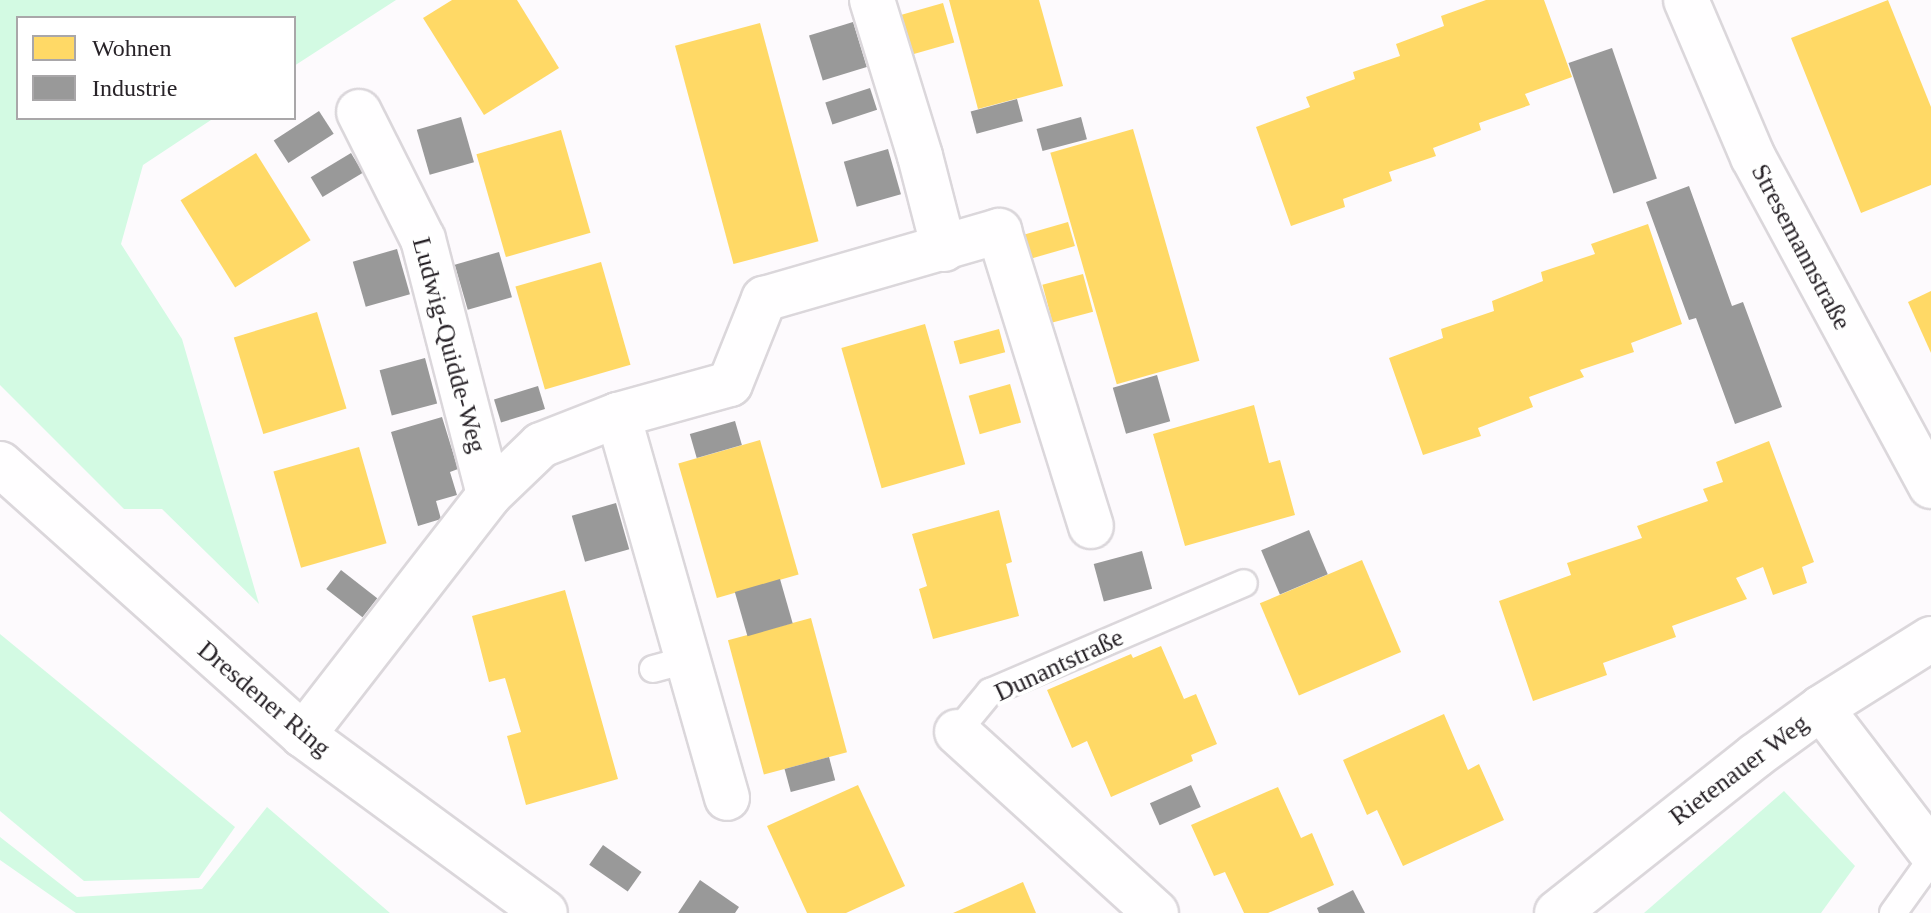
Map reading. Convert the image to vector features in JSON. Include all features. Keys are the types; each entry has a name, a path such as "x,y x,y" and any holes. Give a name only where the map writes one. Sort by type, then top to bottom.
{"street":[{"path":"872,0 920,156 944,249"},
{"name":"Stresemannstraße","path":"1686,0 1753,157 1931,486"},
{"name":"Ludwig-Quidde-Weg","path":"359,112 423,239 489,495"},
{"name":"Ludwig-Quidde-Weg","path":"303,735 489,495 541,445 618,415 730,384 764,299 999,231 1091,526"},
{"path":"618,415 671,664 727,798"},
{"name":"Dresdener Ring","path":"0,464 303,735 545,913"},
{"name":"Rietenauer Weg","path":"1557,913 1821,708 1931,639"},
{"path":"1821,708 1931,852"},
{"name":"Dunantstraße","path":"957,732 1156,913"}],"lane":[{"name":"Dunantstraße","path":"957,732 990,692 1244,583"},
{"path":"1893,913 1931,860"}],"green space":[{"path":"0,0 396,0 296,65 296,16 16,16 16,120 211,120 143,165 121,244 182,339 259,604 162,509 124,509 0,385"},
{"path":"0,634 235,827 199,878 84,881 0,811"},
{"path":"1784,791 1855,866 1821,913 1644,913"},
{"path":"267,807 390,913 76,913 0,860 0,837 77,897 202,889"}],"building: Wohnen":[{"path":"452,0 517,0 559,68 484,115 423,18"},
{"path":"949,0 1039,0 1063,86 978,109"},
{"path":"1486,0 1544,0 1572,77 1525,94 1530,105 1479,123 1481,130 1433,148 1436,156 1389,172 1392,181 1343,199 1345,207 1291,226 1256,127 1310,107 1306,97 1355,79 1353,72 1400,56 1396,44 1444,26 1441,16"},
{"path":"1888,0 1931,107 1931,185 1861,213 1791,38"},
{"path":"943,3 954,42 913,54 902,15"},
{"path":"760,23 818,241 733,264 675,46"},
{"path":"1133,129 1199,361 1117,384 1050,153"},
{"path":"561,130 590,233 506,257 476,154"},
{"path":"256,153 311,240 235,288 181,200"},
{"path":"1068,222 1075,246 1030,259 1023,235"},
{"path":"1648,224 1682,324 1631,343 1634,352 1580,370 1584,377 1529,397 1533,407 1478,428 1481,436 1423,455 1389,358 1443,338 1441,329 1494,311 1492,301 1543,281 1541,272 1595,254 1591,244"},
{"path":"601,262 630,365 545,389 515,287"},
{"path":"1083,274 1093,312 1053,323 1042,285"},
{"path":"1931,291 1931,353 1908,302"},
{"path":"317,312 347,409 263,434 234,337"},
{"path":"925,324 965,464 882,488 841,348"},
{"path":"999,329 1005,352 960,364 954,341"},
{"path":"1010,384 1021,422 980,434 969,396"},
{"path":"1254,405 1269,463 1280,460 1295,515 1185,546 1153,434"},
{"path":"760,440 799,575 717,598 678,463"},
{"path":"1769,441 1814,562 1802,567 1807,583 1773,595 1763,567 1736,578 1747,599 1672,626 1676,637 1603,663 1607,675 1533,701 1499,601 1571,575 1567,563 1642,538 1637,526 1708,501 1703,489 1723,482 1716,462"},
{"path":"359,447 387,543 301,568 273,472"},
{"path":"999,510 1012,562 1006,564 1019,616 933,639 919,589 927,586 912,534"},
{"path":"1362,560 1401,652 1299,695 1260,603"},
{"path":"565,590 618,779 526,805 507,736 521,732 505,678 489,682 472,616"},
{"path":"811,618 847,752 764,775 728,640"},
{"path":"1161,646 1184,699 1196,694 1217,744 1191,755 1193,761 1111,797 1087,741 1072,748 1047,690 1131,654 1133,658"},
{"path":"1444,714 1468,770 1479,764 1504,820 1403,866 1377,810 1367,815 1343,760"},
{"path":"858,785 905,886 846,913 807,913 767,826"},
{"path":"1278,787 1301,838 1312,833 1334,885 1268,913 1244,913 1225,872 1214,876 1191,825"},
{"path":"1023,882 1036,913 953,913"}],"building: Industrie":[{"path":"853,22 867,67 823,80 809,35"},
{"path":"1612,48 1657,178 1613,193 1569,63"},
{"path":"870,88 877,110 832,124 825,103"},
{"path":"1017,99 1023,121 977,134 971,111"},
{"path":"319,111 334,134 288,163 274,140"},
{"path":"461,117 474,162 430,175 417,130"},
{"path":"1081,117 1087,139 1043,151 1037,129"},
{"path":"888,149 901,194 857,207 844,162"},
{"path":"351,153 363,173 323,197 311,177"},
{"path":"1689,186 1732,306 1743,302 1782,407 1735,424 1696,318 1689,320 1646,202"},
{"path":"397,249 410,294 366,307 353,262"},
{"path":"499,252 512,297 468,310 455,265"},
{"path":"425,358 437,403 392,416 380,370"},
{"path":"1157,375 1170,421 1126,434 1113,388"},
{"path":"538,386 545,409 501,422 494,399"},
{"path":"442,417 458,469 450,472 457,495 436,501 441,519 418,526 391,432"},
{"path":"735,421 742,445 697,458 690,434"},
{"path":"616,503 629,549 585,562 572,516"},
{"path":"1309,530 1328,574 1280,595 1261,550"},
{"path":"1142,551 1152,589 1104,602 1094,564"},
{"path":"341,570 377,598 362,617 326,589"},
{"path":"780,579 793,623 748,636 735,592"},
{"path":"829,757 835,780 791,792 785,769"},
{"path":"1191,785 1201,807 1160,825 1150,803"},
{"path":"603,845 642,872 628,892 589,865"},
{"path":"700,880 739,907 735,913 678,913"},
{"path":"1353,890 1365,913 1319,913 1317,908"}]}
